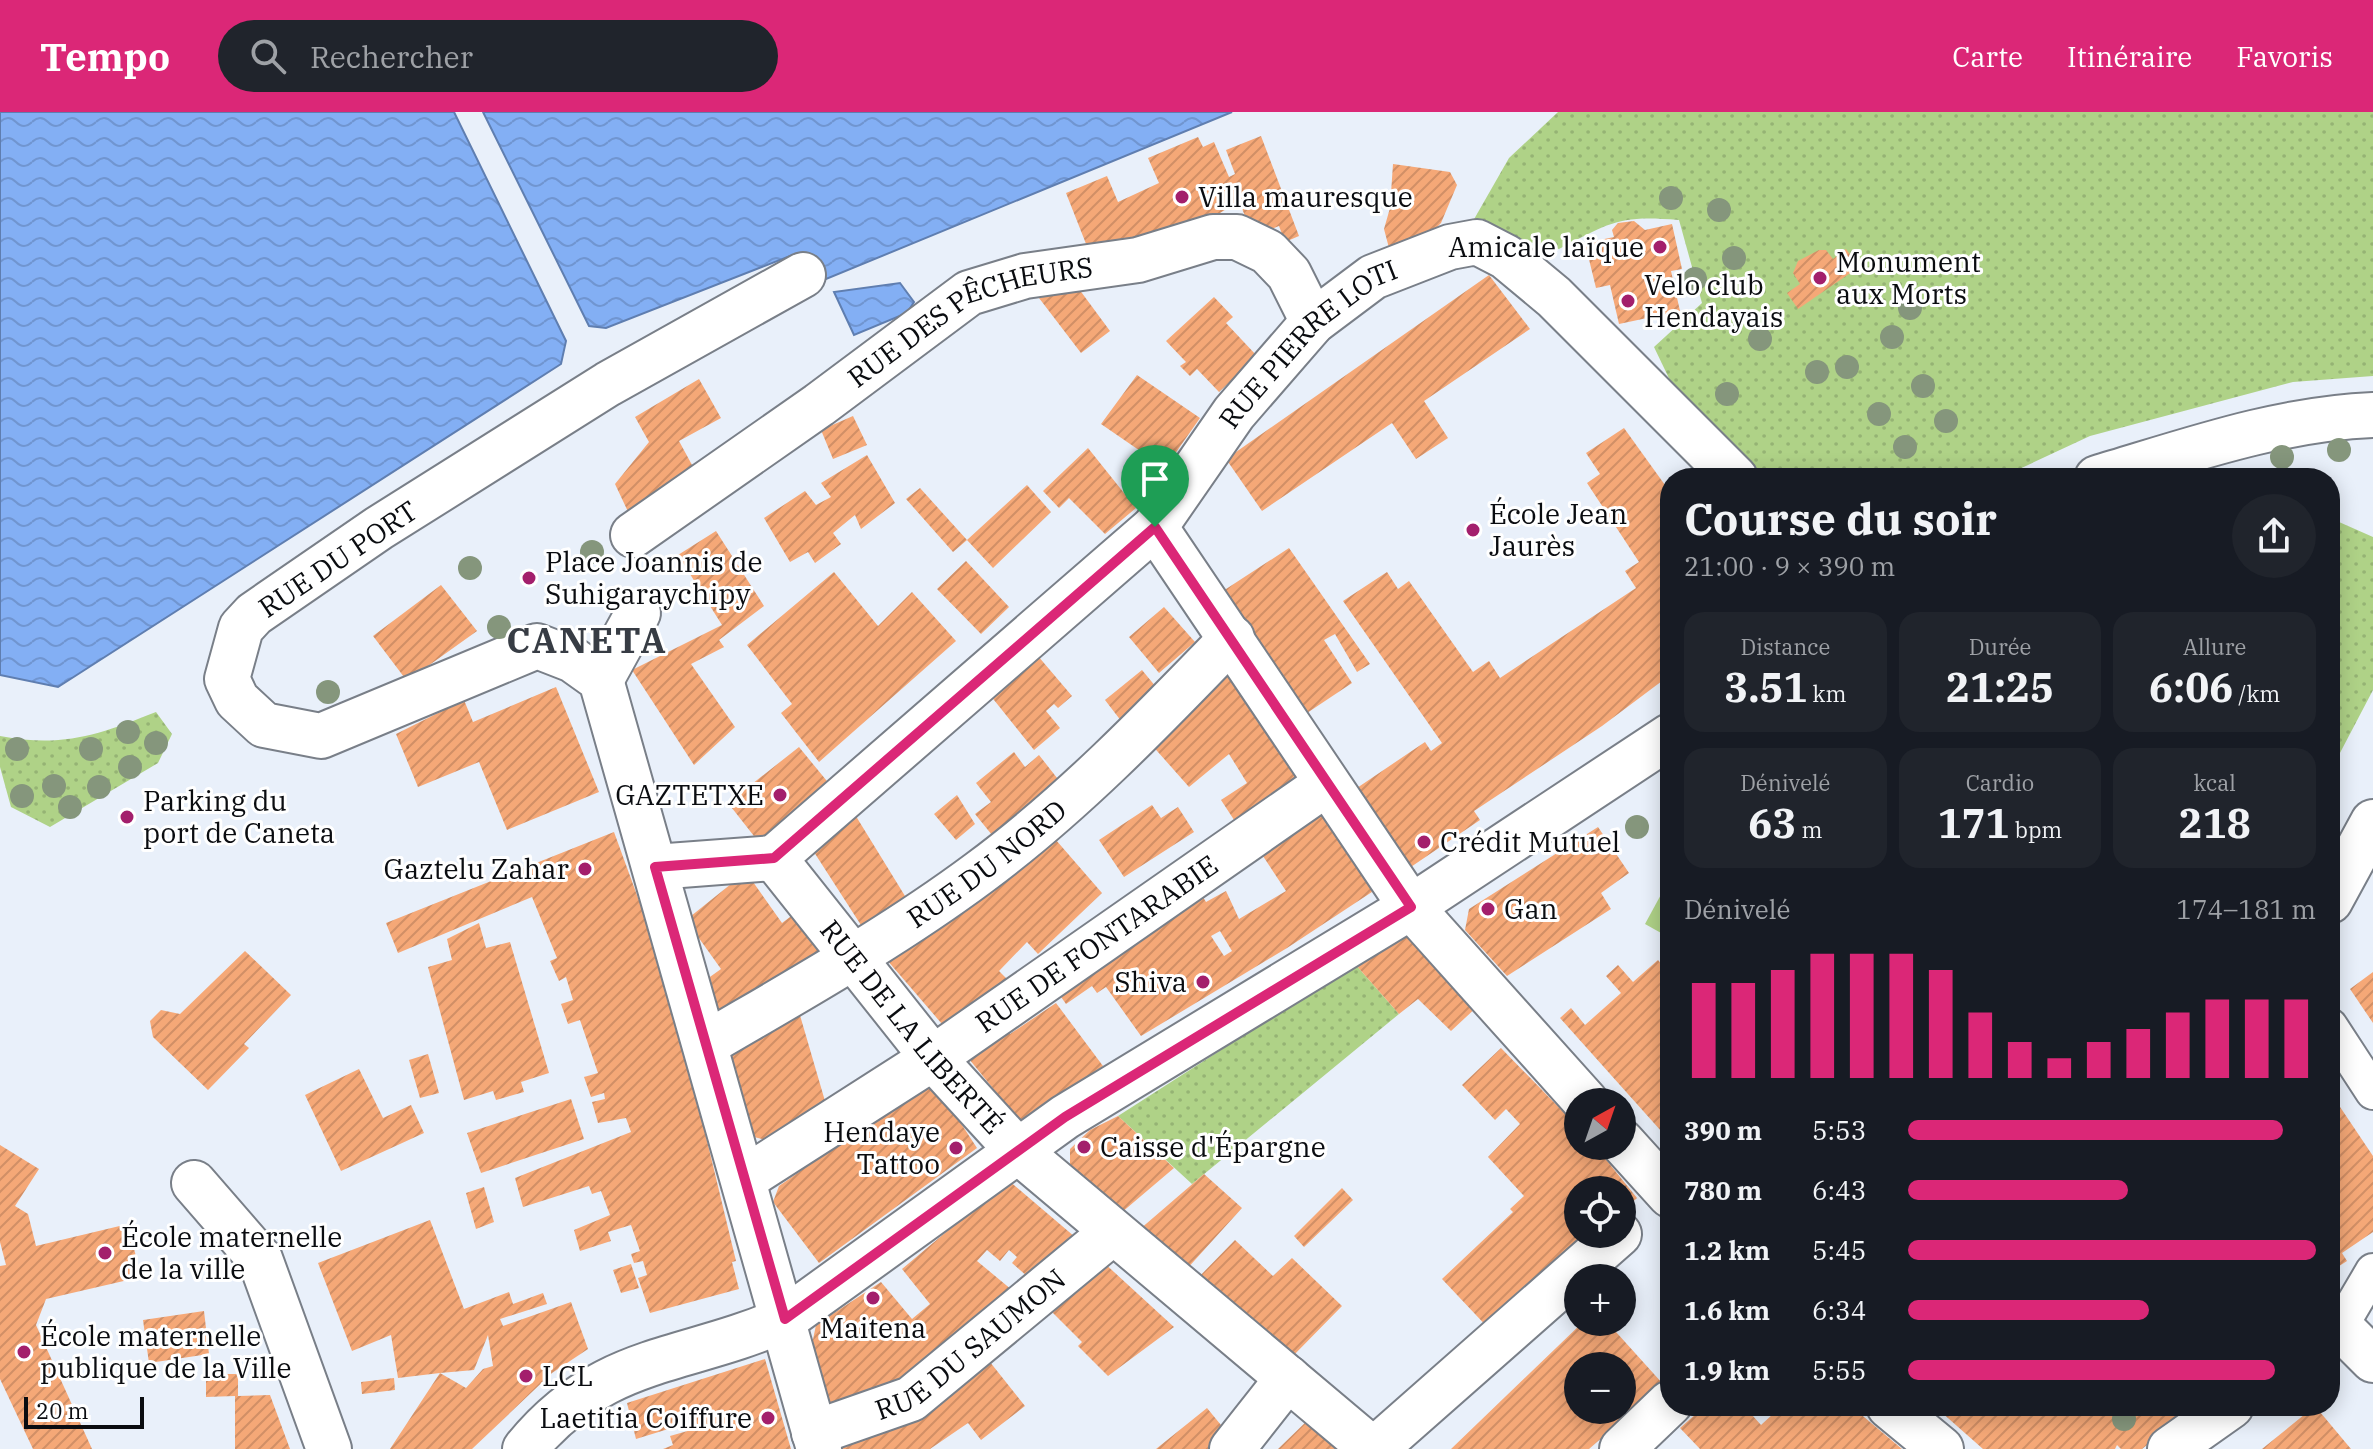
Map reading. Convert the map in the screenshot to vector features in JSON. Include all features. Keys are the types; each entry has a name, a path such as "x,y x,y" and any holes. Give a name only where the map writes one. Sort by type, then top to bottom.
{"street":[{"name":"RUE DES PÊCHEURS","path":"633,535 819,405 969,293 1025,276 1138,260 1213,237 1237,237 1268,252 1289,274 1313,322"},
{"name":"RUE PIERRE LOTI","path":"774,858 1155,527 1234,413 1313,322 1373,277 1450,247 1477,242 1506,257 1554,297 1725,468"},
{"name":"RUE DU PORT","path":"601,680 573,660 537,646 321,736 264,725 237,700 227,679 241,628 254,614 379,528 608,384 803,275"},
{"path":"2131,468 2266,428 2331,417 2373,415"},
{"path":"1155,527 1411,907 1573,1088"},
{"path":"638,613 601,680 785,1319 817,1441"},
{"name":"RUE DU NORD","path":"706,1044 853,957 980,873 1128,746 1232,638"},
{"path":"525,1449 576,1398 621,1372 751,1334 785,1319 1065,1117 1411,907 1660,743"},
{"name":"RUE DE FONTARABIE","path":"744,1179 933,1058 1326,784"},
{"path":"2340,885 2370,837"},
{"path":"655,867 774,858"},
{"name":"RUE DE LA LIBERTÉ","path":"774,858 933,1058 1018,1151 1373,1449"},
{"path":"2340,1041 2373,1092"},
{"path":"1636,1158 1660,1184"},
{"path":"194,1183 260,1259 329,1449"},
{"path":"1636,1219 1660,1200"},
{"name":"RUE DU SAUMON","path":"817,1441 911,1399 1113,1232"},
{"path":"1373,1449 1602,1248"},
{"path":"2340,1317 2373,1271"},
{"path":"2340,1333 2373,1360"},
{"path":"1232,1449 1288,1378"},
{"path":"1622,1449 1660,1413"},
{"path":"1901,1416 1941,1449"},
{"path":"2170,1449 2217,1416"}],"green space":[{"path":"1558,112 2373,112 2373,376 2293,382 2090,436 2021,468 1737,468 1677,395 1654,347 1702,303 1679,220 1616,222 1559,249 1469,228 1509,158"},
{"path":"2340,522 2373,537 2373,690 2340,753"},
{"path":"156,712 172,734 158,763 50,827 11,807 0,767 0,736 62,740 98,733"},
{"path":"1660,896 1660,932 1645,924"},
{"path":"1355,964 1399,1014 1192,1184 1118,1116"}],"water":[{"path":"0,112 454,112 566,341 561,364 58,687 0,675"},
{"path":"483,112 1232,112 809,286 790,256 606,328 589,326"},
{"path":"900,283 914,302 907,313 854,335 834,292"}],"building":[{"name":"Villa mauresque","path":"1261,136 1299,236 1285,242 1279,226 1253,236 1239,201 1193,230 1092,259 1066,193 1107,176 1118,202 1159,183 1148,158 1198,137 1203,147 1214,142 1229,177 1235,174 1226,150"},
{"path":"1393,164 1450,172 1457,185 1441,223 1434,230 1410,238 1403,245 1389,248 1384,229 1390,208"},
{"path":"1634,221 1645,230 1672,224 1682,269 1671,271 1680,311 1619,324 1610,285 1596,288 1585,243 1614,237 1612,230 1618,223"},
{"name":"Monument aux Morts","path":"1846,249 1859,267 1798,309 1787,293 1800,284 1793,273 1798,261 1819,250 1826,250 1833,259"},
{"path":"1489,275 1530,329 1424,401 1448,438 1416,459 1392,423 1262,511 1226,459"},
{"path":"1079,289 1110,331 1081,353 1039,298"},
{"path":"1214,297 1233,317 1226,323 1257,356 1219,392 1197,369 1190,376 1180,366 1186,362 1166,341"},
{"path":"1137,375 1200,418 1165,468 1101,424"},
{"path":"699,379 721,418 679,441 698,476 631,518 615,484 649,442 635,417"},
{"path":"853,416 867,445 833,459 821,430"},
{"path":"1624,428 1660,478 1660,682 1602,726 1474,811 1480,820 1402,873 1354,790 1425,742 1431,751 1442,743 1343,601 1387,572 1398,589 1409,581 1473,672 1489,661 1500,678 1636,588 1625,571 1639,562 1587,483 1600,474 1586,453"},
{"path":"1088,448 1136,508 1105,534 1069,498 1059,508 1043,491"},
{"path":"867,455 895,503 861,529 855,515 833,533 841,544 815,563 808,552 790,562 764,518 805,491 816,505 831,497 821,483"},
{"path":"1027,485 1051,512 993,568 967,540"},
{"path":"920,488 967,540 953,552 906,499"},
{"path":"716,531 764,606 719,640 724,647 691,664 735,727 694,765 632,670 722,625 678,555"},
{"path":"1289,548 1370,664 1357,672 1335,634 1324,640 1352,683 1304,715 1223,591"},
{"path":"966,561 1009,607 981,634 937,589"},
{"path":"834,572 878,626 912,592 956,641 819,762 781,713 792,704 747,645"},
{"path":"441,585 477,631 407,681 373,636"},
{"path":"1164,607 1195,642 1159,673 1129,637"},
{"path":"1230,655 1306,774 1240,829 1221,800 1247,783 1229,754 1189,787 1150,743"},
{"path":"1038,656 1072,696 1058,708 1054,704 1046,711 1060,728 1034,750 990,695"},
{"path":"1142,670 1161,693 1125,726 1105,700"},
{"path":"556,687 599,792 507,830 479,762 418,787 396,734 464,700 473,722"},
{"name":"GAZTETXE","path":"799,747 831,786 761,845 728,803"},
{"path":"1014,752 1025,767 1039,755 1061,783 992,835 975,814 991,802 976,783"},
{"path":"957,795 975,824 956,840 934,814"},
{"path":"1152,805 1161,818 1178,807 1194,832 1124,877 1099,840"},
{"path":"1325,809 1378,888 1287,948 1141,1036 1106,987 1097,993 1092,986 1066,1004 1054,987 1198,889 1206,902 1226,891 1239,919 1286,891 1259,850","holes":["1220,931 1232,951 1224,956 1211,936"]},
{"path":"854,813 913,909 868,936 812,849"},
{"path":"1598,827 1629,873 1601,893 1611,909 1507,976 1465,930 1469,909"},
{"path":"614,832 669,983 736,1261 732,1262 739,1289 650,1313 638,1278 647,1275 643,1261 634,1263 631,1254 640,1251 631,1225 608,1232 611,1241 580,1251 574,1230 610,1215 601,1191 592,1194 589,1186 523,1207 515,1178 631,1132 626,1118 598,1123 592,1102 605,1099 604,1093 591,1097 584,1077 598,1073 580,1020 568,1024 561,1004 573,1000 566,977 559,981 550,961 557,958 532,897 398,953 386,923"},
{"path":"1049,832 1102,893 1038,954 1027,942 999,971 1013,985 948,1031 887,960 949,922"},
{"path":"746,872 782,923 794,914 825,947 726,1012 716,1011 707,979 721,969 686,920"},
{"path":"479,923 486,948 510,942 549,1073 521,1082 524,1092 496,1100 493,1091 464,1100 428,967 452,960 447,939"},
{"path":"1407,932 1479,1005 1451,1031 1418,999 1399,1014 1355,964"},
{"path":"245,951 291,995 244,1044 249,1048 208,1090 153,1037 150,1021 161,1010 180,1014"},
{"path":"1658,960 1660,962 1660,1130 1636,1103 1636,1088 1623,1088 1560,1018 1571,1008 1585,1025 1621,993 1606,976 1618,965 1633,982"},
{"path":"2373,972 2373,1023 2350,989"},
{"path":"1056,1003 1103,1066 1021,1123 965,1054 1004,1025 1010,1034"},
{"path":"797,1005 825,1101 766,1140 750,1136 727,1048"},
{"path":"1501,1048 1564,1113 1564,1160 1606,1160 1619,1176 1564,1176 1564,1248 1583,1248 1492,1332 1442,1279 1513,1212 1510,1209 1524,1196 1488,1157 1520,1124 1506,1109 1495,1120 1462,1085"},
{"path":"428,1054 439,1093 420,1098 409,1060"},
{"path":"359,1069 383,1118 411,1105 424,1133 341,1171 305,1095"},
{"path":"932,1079 977,1148 819,1263 773,1202 779,1186"},
{"path":"571,1099 584,1139 481,1173 467,1133"},
{"path":"2340,1107 2373,1156 2373,1232 2342,1253 2347,1261 2340,1266"},
{"path":"1118,1116 1174,1168 1121,1213 1070,1167 1070,1149 1090,1130"},
{"name":"École maternelle publique de la Ville","path":"0,1145 39,1169 15,1206 28,1214 36,1246 128,1224 141,1277 46,1299 36,1325 92,1449 33,1449 0,1379 0,1266 6,1265 0,1242"},
{"path":"1204,1174 1242,1208 1185,1271 1139,1230"},
{"path":"1008,1180 1075,1237 1028,1277 1012,1263 1017,1257 1009,1250 1000,1261 987,1250 977,1261 1012,1290 897,1388 829,1409 811,1349 816,1325 881,1282 912,1319 930,1304 902,1269"},
{"path":"484,1187 494,1222 476,1229 466,1193"},
{"path":"1342,1188 1353,1200 1304,1247 1294,1236"},
{"path":"430,1220 464,1309 509,1292 513,1304 543,1293 547,1304 500,1319 503,1326 571,1302 588,1349 552,1373 472,1449 390,1449 440,1373 398,1378 391,1335 352,1351 318,1263","holes":["488,1335 493,1366 483,1369 466,1388 440,1373 474,1370"]},
{"path":"1235,1240 1273,1276 1292,1258 1342,1306 1290,1359 1196,1280"},
{"path":"1102,1261 1174,1327 1108,1376 1078,1346 1082,1342 1047,1307"},
{"path":"631,1264 639,1288 621,1293 613,1270"},
{"path":"204,1311 209,1354 149,1363 143,1320"},
{"path":"1568,1336 1620,1336 1634,1352 1564,1352 1564,1424 1617,1424 1589,1449 1451,1449"},
{"path":"1636,1354 1660,1381 1660,1387 1636,1408"},
{"path":"986,1357 1025,1406 981,1440 968,1423 930,1449 836,1449 913,1417"},
{"path":"765,1359 791,1449 663,1449 673,1445 670,1436 698,1428 694,1416 677,1420 678,1426 636,1439 627,1403"},
{"path":"206,1374 238,1374 238,1396 270,1395 290,1449 235,1449 235,1396 206,1397"},
{"path":"394,1378 395,1390 362,1394 361,1382"},
{"path":"1207,1408 1230,1436 1214,1449 1156,1449"},
{"path":"1694,1416 1753,1416 1761,1425 1771,1416 1863,1416 1902,1449 1700,1449 1680,1428"},
{"path":"1946,1416 2184,1416 2142,1449 2121,1449 2117,1445 2115,1449 1983,1449"},
{"path":"2303,1416 2323,1416 2351,1449 2262,1449"},
{"path":"1310,1418 1344,1449 1278,1449"}],"place":[{"name":"Villa mauresque","path":"1182,197"},
{"name":"Amicale laïque","path":"1660,247"},
{"name":"Monument aux Morts","path":"1820,278"},
{"name":"Velo club Hendayais","path":"1628,301"},
{"name":"École Jean Jaurès","path":"1473,530"},
{"name":"Place Joannis de Suhigaraychipy","path":"529,578"},
{"name":"GAZTETXE","path":"780,795"},
{"name":"Parking du port de Caneta","path":"127,817"},
{"name":"Crédit Mutuel","path":"1424,842"},
{"name":"Gaztelu Zahar","path":"585,869"},
{"name":"Gan","path":"1488,909"},
{"name":"Shiva","path":"1203,982"},
{"name":"Caisse d'Épargne","path":"1084,1147"},
{"name":"Hendaye Tattoo","path":"956,1148"},
{"name":"École maternelle de la ville","path":"105,1253"},
{"name":"Maitena","path":"873,1298"},
{"name":"École maternelle publique de la Ville","path":"24,1352"},
{"name":"LCL","path":"526,1376"},
{"name":"Laetitia Coiffure","path":"768,1418"}],"district":[{"name":"CANETA","path":"587,640"}],"route":[{"path":"1155,527 1411,907 1065,1117 826,1293 785,1319 655,867 774,858 1155,527"}]}
